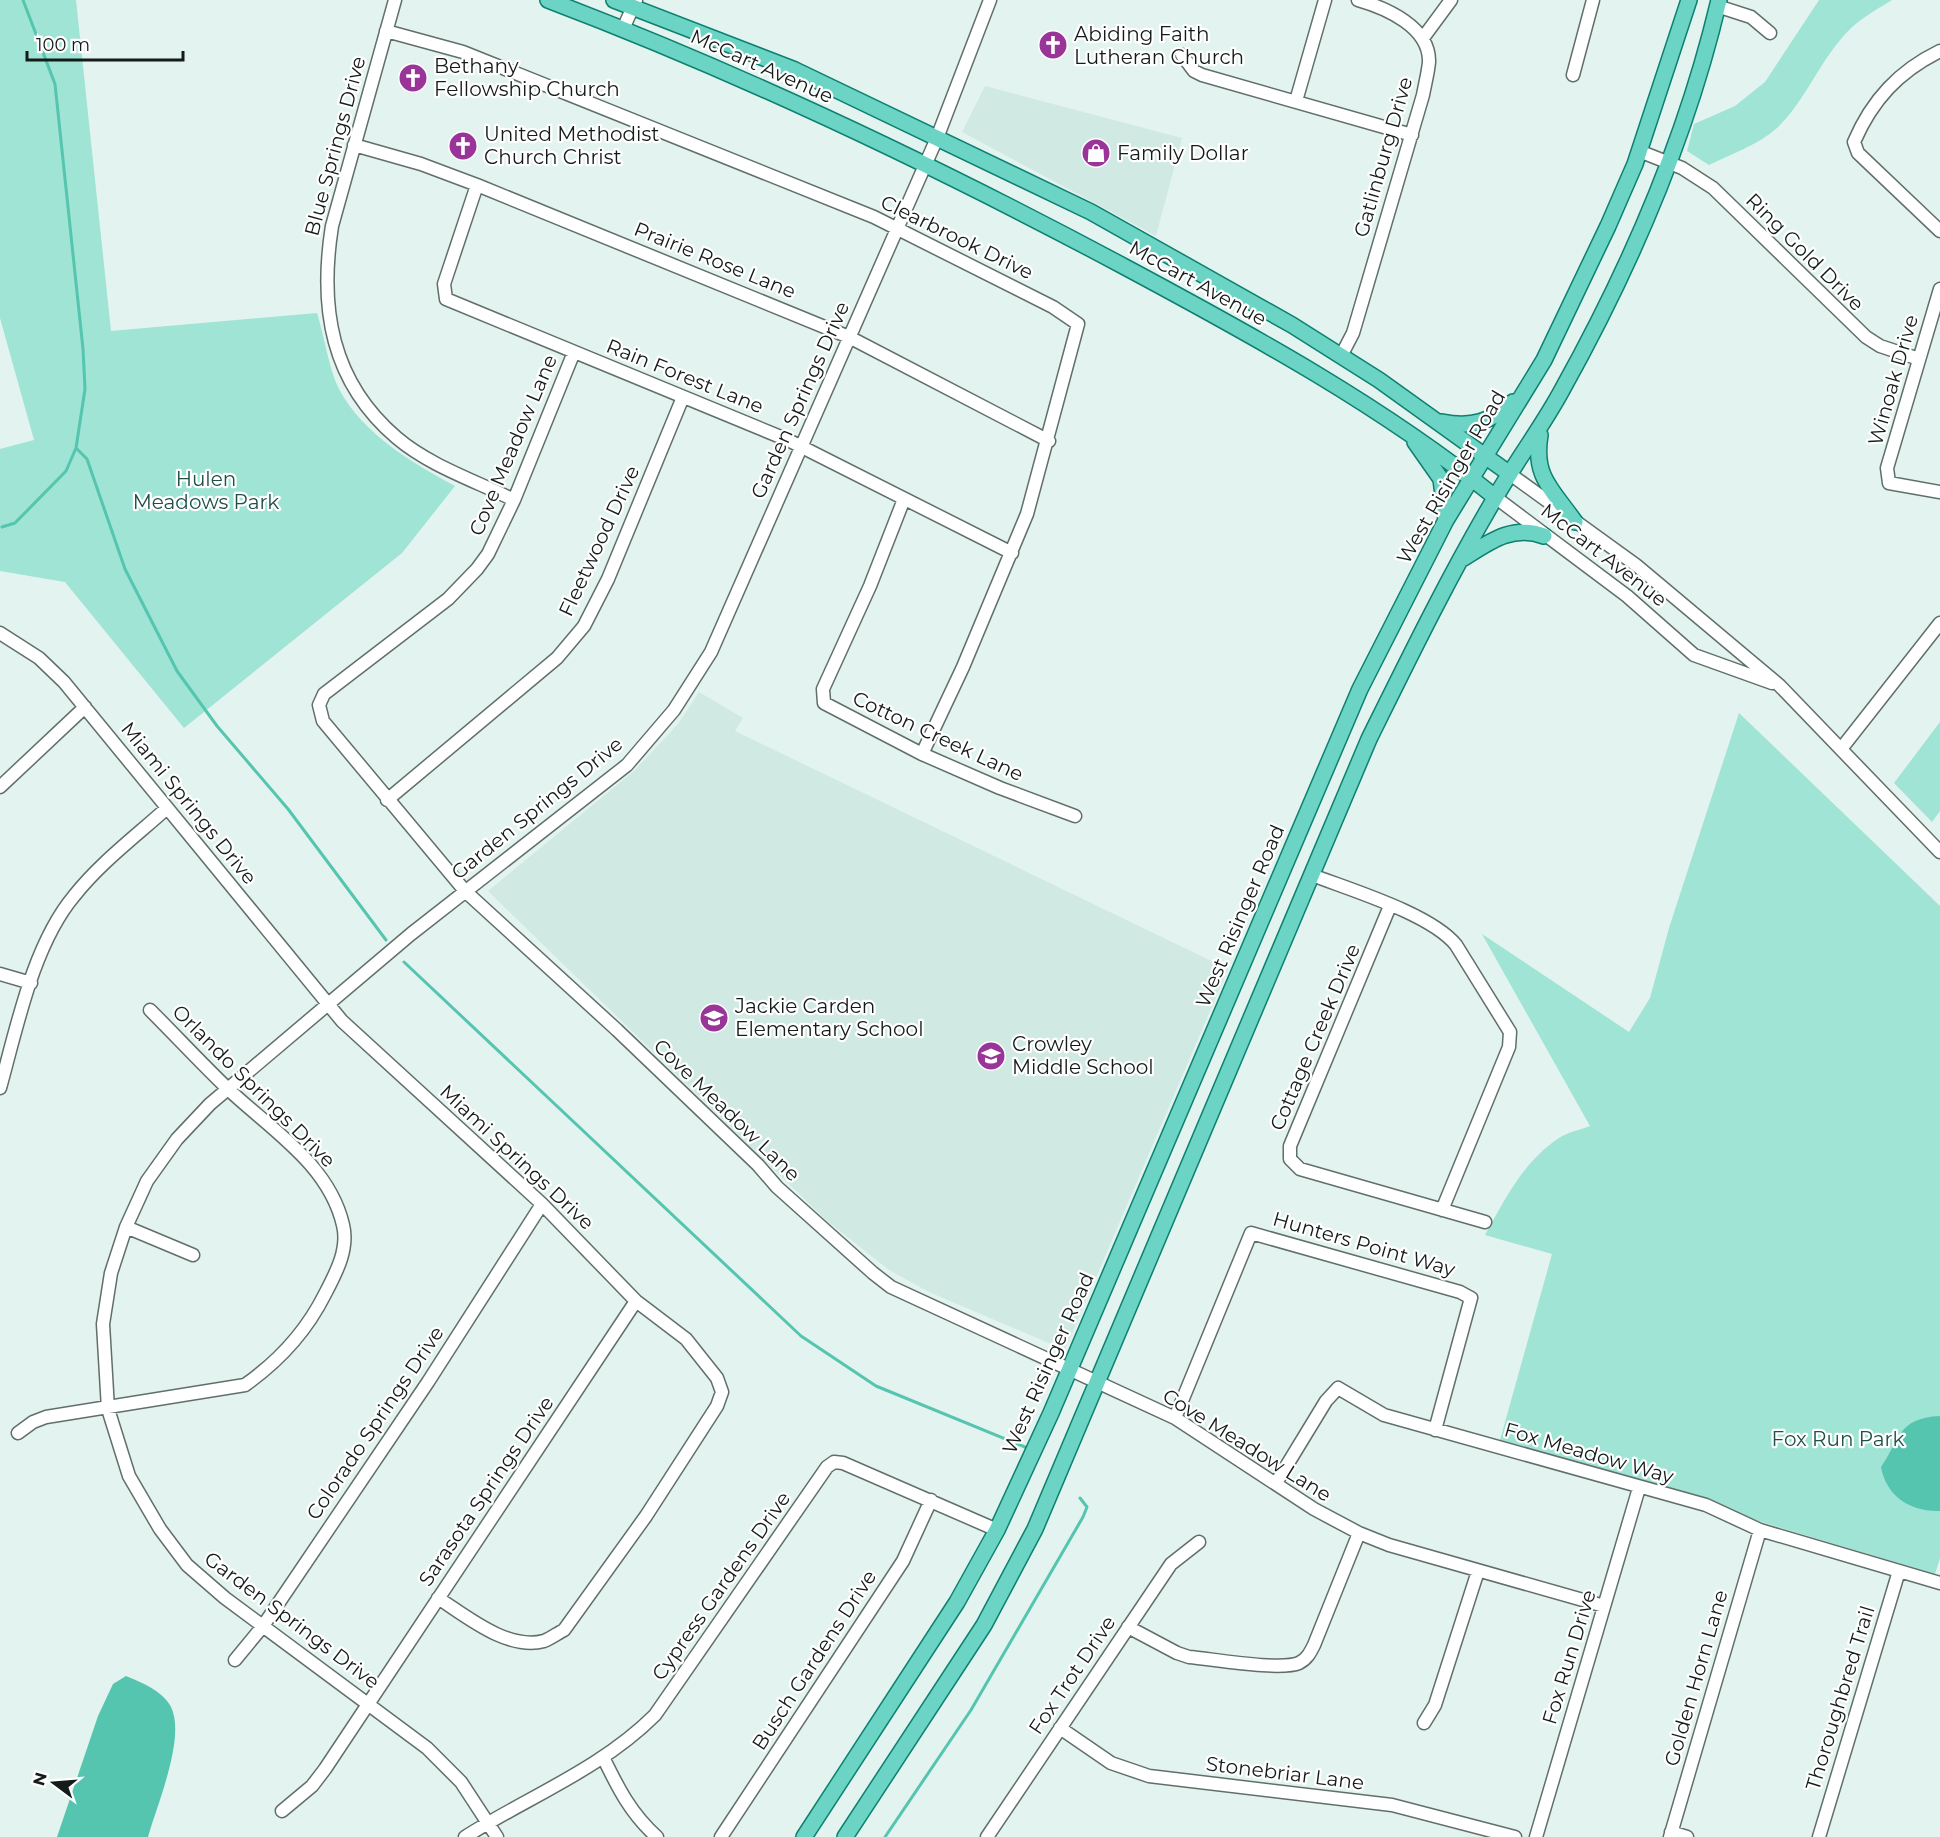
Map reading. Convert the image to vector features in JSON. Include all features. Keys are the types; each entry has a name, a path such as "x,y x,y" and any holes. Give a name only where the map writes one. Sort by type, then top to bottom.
{"main road":[{"name":"McCart Avenue","path":"548,0 732,73 926,164 1217,316 1410,435 1495,497"},
{"name":"McCart Avenue","path":"614,0 634,3 795,70 1099,217 1292,325 1435,420 1510,474"},
{"name":"West Risinger Road","path":"804,1837 957,1602 997,1530 1069,1369 1360,689 1446,520 1544,360 1608,226 1639,151 1689,0"},
{"path":"845,1837 984,1625 1035,1529 1369,739 1427,622 1495,497 1541,425 1617,284 1669,162 1699,75 1718,3"},
{"path":"1435,420 1460,426 1490,420 1526,390"},
{"path":"1541,425 1536,454 1538,468 1575,522"},
{"path":"1410,435 1441,479 1446,520"},
{"path":"1461,560 1491,540 1510,533 1532,531 1544,536"},
{"path":"1286,864 1312,874"}],"street":[{"name":"Blue Springs Drive","path":"395,0 332,226 327,257 327,304 333,340 345,374 367,408 398,439 442,466 514,500"},
{"name":"Garden Springs Drive","path":"497,1837 454,1775 406,1730 225,1598 187,1565 160,1529 129,1476 108,1409 103,1324 111,1273 126,1227 147,1181 177,1138 228,1089 327,1005 465,891 627,765 674,710 711,652 926,164 990,0"},
{"path":"1296,101 1325,0"},
{"path":"1358,0 1376,5 1402,19 1423,38 1451,0"},
{"path":"1573,75 1593,0"},
{"path":"623,29 634,3"},
{"path":"1718,3 1751,17 1770,33"},
{"name":"Clearbrook Drive","path":"386,31 463,52 897,228 1053,307 1078,324 1049,441 1027,514 1012,553 922,754"},
{"name":"Gatlinburg Drive","path":"1341,356 1353,333 1423,95 1429,60 1423,38"},
{"path":"1940,51 1917,63 1887,87 1854,142 1858,153 1940,231"},
{"path":"1182,56 1194,71 1202,75 1412,135"},
{"name":"Prairie Rose Lane","path":"354,145 421,164 477,185 849,337 1049,441"},
{"name":"Ring Gold Drive","path":"1639,151 1698,176 1866,337 1880,346 1919,359"},
{"name":"Rain Forest Lane","path":"477,185 444,284 444,296 466,308 800,446 1012,553"},
{"name":"Winoak Drive","path":"1940,289 1887,468 1889,483 1940,492"},
{"name":"Cove Meadow Lane","path":"574,352 514,500 488,554 448,599 324,694 319,705 318,710 323,721 387,800 465,891 617,1030 758,1165 777,1187 891,1287 1176,1418 1314,1509 1359,1533 1478,1571 1604,1606"},
{"name":"Fleetwood Drive","path":"387,800 557,658 584,626 608,579 683,397"},
{"name":"McCart Avenue","path":"1510,474 1636,565 1779,685 1940,852"},
{"name":"McCart Avenue","path":"1495,497 1544,536 1627,596 1694,655 1779,685"},
{"name":"Cotton Creek Lane","path":"904,499 870,586 823,689 824,703 922,754 1000,788 1075,816"},
{"path":"1841,749 1940,623"},
{"name":"Miami Springs Drive","path":"0,633 39,658 85,707 327,1005 542,1204 636,1301 686,1339 710,1367 722,1392 717,1406 646,1516 564,1630 544,1641 523,1642 500,1635 438,1598"},
{"path":"0,787 85,707"},
{"path":"0,1088 31,983 54,928 73,897 167,808"},
{"path":"1312,874 1421,920 1452,940 1511,1036 1509,1047 1442,1210"},
{"name":"Cottage Creek Drive","path":"1390,906 1290,1146 1290,1159 1300,1169 1485,1222"},
{"path":"0,974 31,983"},
{"name":"Orlando Springs Drive","path":"18,1433 33,1422 46,1417 108,1409 245,1385 271,1367 295,1342 319,1306 341,1263 344,1227 333,1196 315,1168 228,1089 150,1010"},
{"name":"Colorado Springs Drive","path":"235,1660 263,1626 428,1382 542,1204"},
{"path":"126,1227 193,1255"},
{"name":"Hunters Point Way","path":"1176,1418 1251,1233 1460,1292 1471,1298 1435,1430"},
{"name":"Sarasota Springs Drive","path":"282,1811 312,1786 636,1301"},
{"name":"Fox Meadow Way","path":"1276,1483 1326,1401 1338,1388 1384,1415 1706,1505 1760,1530 1940,1583"},
{"name":"Cypress Gardens Drive","path":"465,1837 603,1757 631,1739 655,1715 827,1467 834,1462 843,1463 997,1530"},
{"name":"Fox Run Drive","path":"1536,1837 1639,1488"},
{"name":"Busch Gardens Drive","path":"721,1837 903,1561 931,1500"},
{"name":"Golden Horn Lane","path":"1670,1835 1760,1530"},
{"path":"1128,1627 1189,1657 1286,1666 1302,1662 1309,1656 1314,1645 1359,1533"},
{"name":"Fox Trot Drive","path":"993,1835 1060,1728 1171,1564 1199,1542"},
{"path":"1424,1723 1435,1705 1478,1571"},
{"name":"Thoroughbred Trail","path":"1819,1837 1899,1571"},
{"name":"Stonebriar Lane","path":"1060,1728 1111,1763 1135,1773 1392,1805 1515,1837"},
{"path":"603,1757 624,1799 642,1823 657,1837"},
{"path":"1670,1835 1687,1837"}],"shaded area":[{"path":"985,86 1182,138 1156,236 962,132"},
{"name":"Crowley Middle School","path":"699,692 743,718 735,731 1228,969 1065,1350 929,1292 889,1270 827,1221 488,891 634,771 678,724"},
{"path":"1940,1416 1940,1511 1929,1511 1901,1500 1888,1486 1881,1467 1907,1426 1915,1421"},
{"path":"126,1676 163,1696 171,1707 175,1720 173,1753 148,1837 57,1837 98,1716 113,1684"}],"green space":[{"name":"Hulen Meadows Park","path":"0,0 76,0 111,331 317,313 335,381 349,405 361,420 390,446 455,486 402,553 184,728 65,582 0,571 0,449 34,440 0,318"},
{"path":"1819,0 1892,0 1865,17 1846,33 1832,50 1787,118 1770,134 1709,165 1687,151 1694,124 1735,106 1765,82"},
{"name":"Fox Run Park","path":"1739,713 1940,906 1940,1558 1935,1574 1755,1520 1700,1496 1500,1440 1552,1254 1485,1235 1516,1182 1535,1158 1563,1136 1590,1126 1482,934 1629,1032 1650,998 1669,928"},
{"path":"1940,722 1940,811 1932,822 1894,783"}],"waterway":[{"path":"23,0 55,84 83,349 85,389 76,448 87,459 125,569 177,671 217,726 288,809 386,940"},
{"path":"2,527 15,523 66,471 76,448"},
{"path":"404,962 801,1336 876,1386 1025,1447"},
{"path":"885,1837 971,1710 1083,1517 1087,1507 1080,1498"}],"place":[{"name":"Abiding Faith Lutheran Church","path":"1053,45"},
{"name":"Bethany Fellowship Church","path":"413,78"},
{"name":"United Methodist Church Christ","path":"463,146"},
{"name":"Family Dollar","path":"1096,153"},
{"name":"Jackie Carden Elementary School","path":"714,1018"},
{"name":"Crowley Middle School","path":"991,1056"}]}
